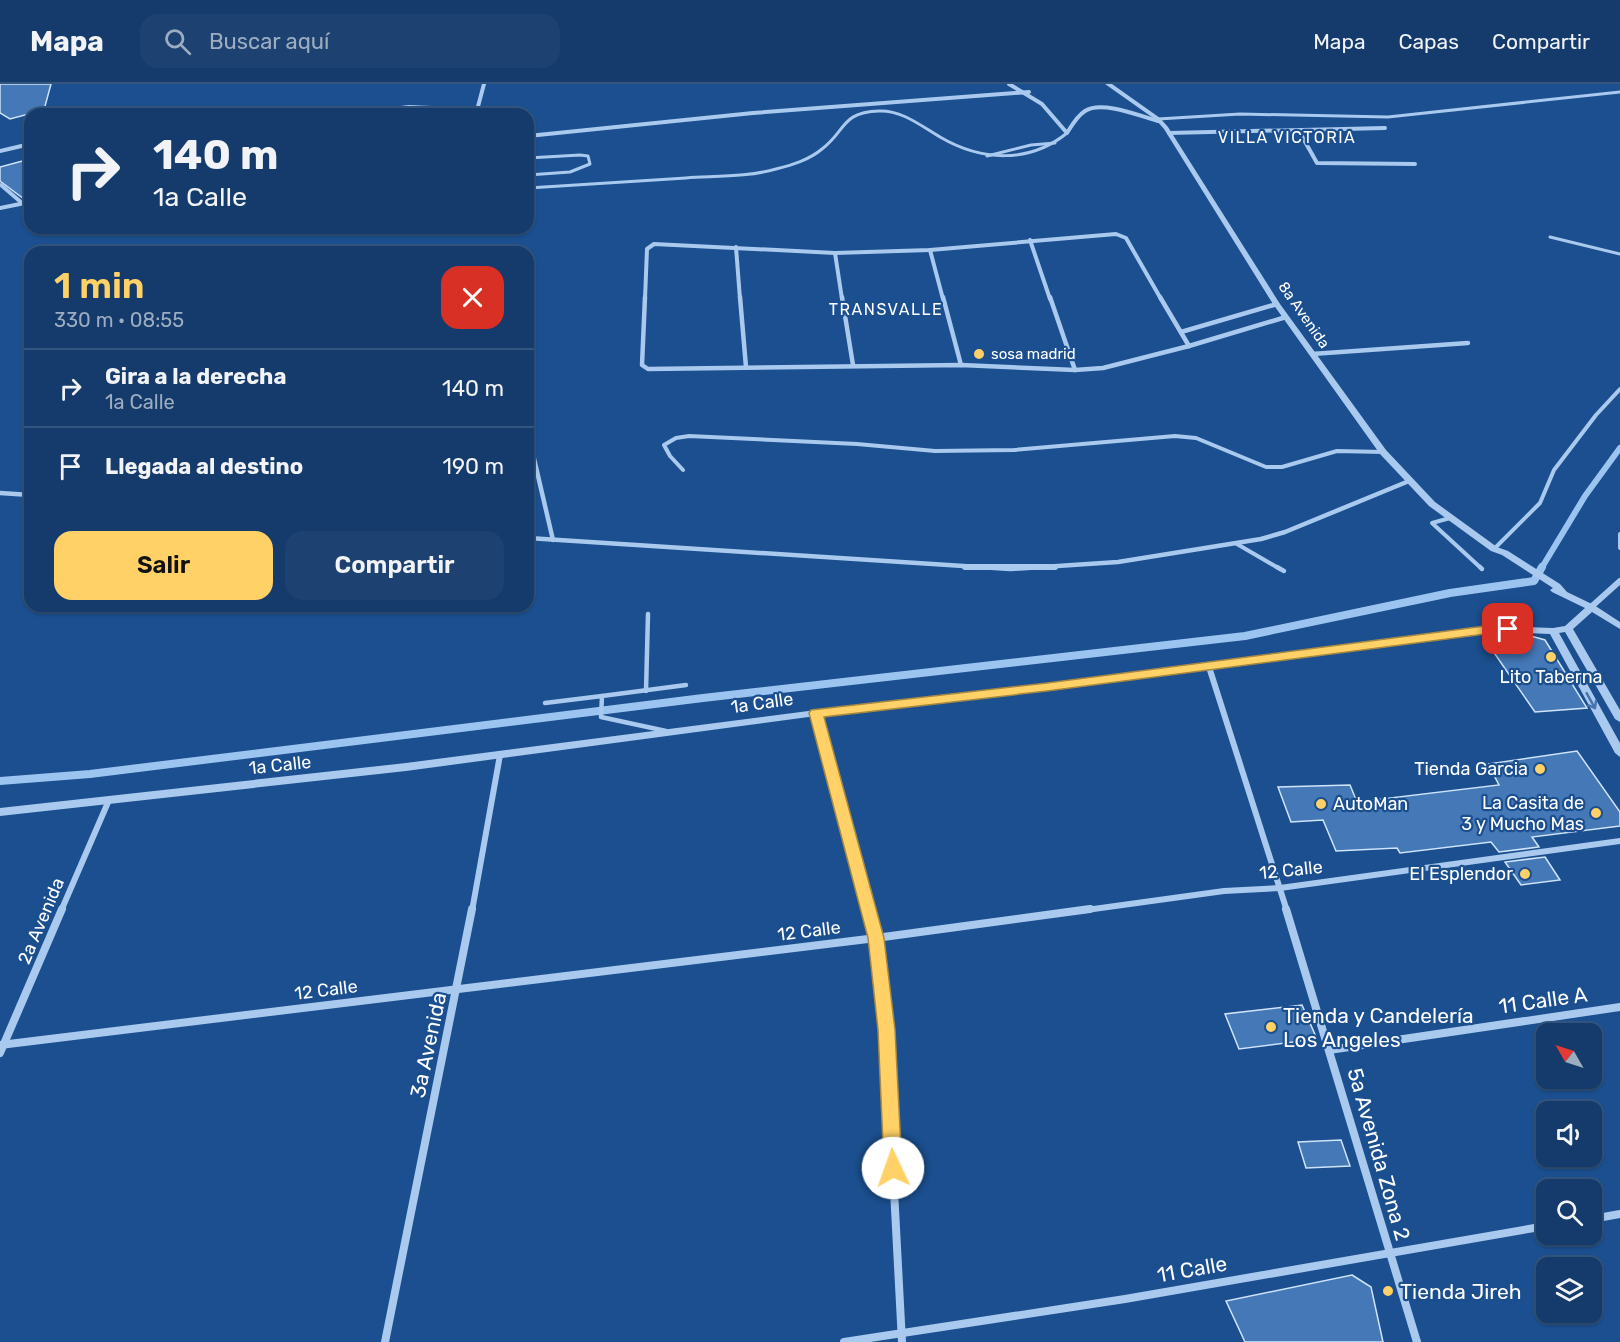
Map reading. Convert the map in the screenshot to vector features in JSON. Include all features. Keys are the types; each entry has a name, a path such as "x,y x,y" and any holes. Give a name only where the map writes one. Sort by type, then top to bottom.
{"street":[{"path":"477,108 484,84"},
{"path":"1010,84 1029,93 1054,116 1067,133 1077,117 1091,108 1158,120"},
{"name":"8a Avenida","path":"1108,84 1158,120 1169,134 1277,304 1383,452 1409,481 1451,518 1504,556 1620,626"},
{"path":"534,135 753,113 1029,93"},
{"path":"401,108 422,108"},
{"path":"1169,134 1385,128"},
{"path":"1299,131 1317,163 1415,164"},
{"path":"0,151 24,145"},
{"path":"1,185 22,203"},
{"path":"0,208 22,203"},
{"path":"1189,346 1123,236 1116,234 930,250 835,253 736,247 654,244 648,246 642,365 648,369 853,365 961,365 1075,370 1102,368 1189,346 1286,317"},
{"path":"1029,240 1075,370"},
{"path":"736,247 746,367"},
{"path":"930,250 961,365"},
{"path":"835,253 853,365"},
{"path":"1181,332 1277,304"},
{"path":"1312,354 1467,343"},
{"path":"534,458 553,540"},
{"path":"534,538 1003,570 1077,567 1237,544 1285,532 1409,481"},
{"path":"0,493 24,495"},
{"path":"1620,581 1568,628 1620,719"},
{"name":"1a Calle","path":"0,812 500,755 816,713 1209,667 1493,629 1552,631 1568,628"},
{"path":"1552,631 1620,753"},
{"name":"5a Avenida Zona 2","path":"1209,667 1280,888 1417,1342"},
{"path":"816,713 876,938 887,1030 902,1338"},
{"name":"3a Avenida","path":"386,1342 458,989 500,755"},
{"name":"2a Avenida","path":"0,1053 108,800"},
{"name":"12 Calle","path":"2,1045 876,938 1214,892 1280,888 1620,841"},
{"name":"11 Calle A","path":"1329,1050 1620,1007"},
{"path":"1602,1217 1620,1214"},
{"name":"11 Calle","path":"844,1342 902,1338 1536,1228"}],"lane":[{"path":"1158,120 1240,114 1388,117 1620,92"},
{"path":"534,188 761,173 795,165 823,150 838,136 846,120 872,111 890,110 966,151 985,156 999,157 1032,153 1046,149 1067,133"},
{"path":"985,156 1005,150 1056,143"},
{"path":"534,158 580,155 588,156 590,164 586,168 574,171 534,174"},
{"path":"1550,237 1620,255"},
{"path":"1494,549 1540,503 1554,470 1596,415 1620,389"},
{"path":"682,470 664,445 676,438 689,436 946,451 1014,450 1174,436 1196,438 1266,467 1282,467 1337,450 1383,452"},
{"path":"1451,518 1432,523 1482,569"},
{"path":"1620,534 1618,544 1620,549"},
{"path":"1237,544 1284,571"},
{"path":"646,691 648,614"},
{"path":"545,703 686,685"},
{"path":"602,696 601,717 670,732"}],"building":[{"path":"0,84 51,84 45,108 24,108 24,115 10,119 0,113"},
{"path":"24,161 24,199 0,181 0,167"},
{"path":"1531,636 1545,640 1587,708 1535,712 1486,641"},
{"path":"1577,751 1620,812 1620,826 1532,837 1539,847 1499,852 1491,842 1400,853 1397,848 1336,851 1323,820 1291,822 1278,787 1350,785 1357,802 1499,785 1488,764"},
{"path":"1545,857 1560,880 1521,885 1505,862"},
{"name":"Tienda y Candelería Los Angeles","path":"1302,1005 1317,1039 1239,1049 1225,1014"},
{"path":"1341,1140 1350,1166 1306,1168 1298,1142"},
{"path":"1352,1275 1371,1287 1383,1342 1245,1342 1226,1301"}],"waterway":[{"path":"1541,569 1585,496 1620,448"},
{"path":"0,781 90,774 703,698 1245,636 1450,593 1534,581 1542,567"}],"place":[{"name":"sosa madrid","path":"979,354"},
{"name":"Lito Taberna","path":"1551,657"},
{"name":"Tienda Garcia","path":"1540,769"},
{"name":"AutoMan","path":"1321,804"},
{"name":"La Casita de 3 y Mucho Mas","path":"1596,813"},
{"name":"El Esplendor","path":"1525,874"},
{"name":"Tienda y Candelería Los Angeles","path":"1271,1027"},
{"name":"Tienda Jireh","path":"1388,1291"}],"district":[{"name":"VILLA VICTORIA","path":"1287,137"},
{"name":"TRANSVALLE","path":"886,309"}],"route":[{"path":"893,1168 887,1030 883,981 876,938 816,713 1047,687 1493,629 1508,629"}]}
